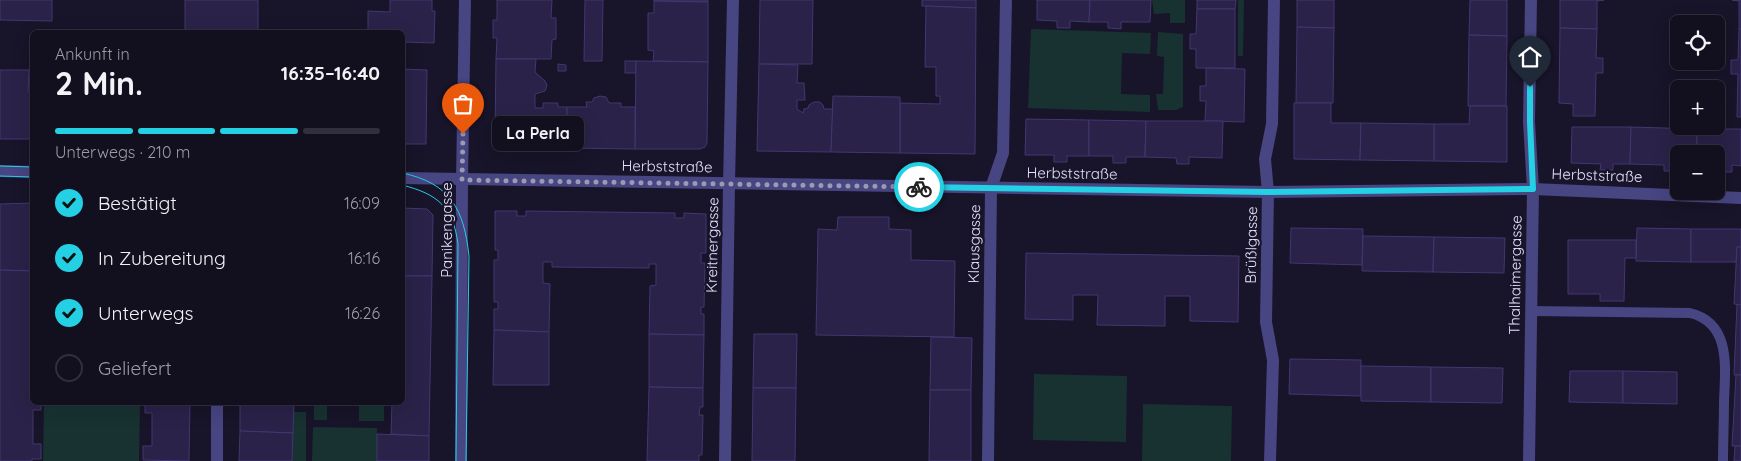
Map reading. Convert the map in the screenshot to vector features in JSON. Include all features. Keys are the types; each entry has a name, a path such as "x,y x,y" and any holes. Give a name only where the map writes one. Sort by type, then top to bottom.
{"street":[{"name":"Panikengasse","path":"461,461 465,0"},
{"name":"Kreitnergasse","path":"725,461 728,184 733,0"},
{"name":"Klausgasse","path":"988,461 991,188 1003,153 1006,0"},
{"name":"Brüßlgasse","path":"1270,461 1273,360 1266,322 1268,192 1265,159 1272,124 1274,0"},
{"name":"Thalhaimergasse","path":"1529,461 1533,189 1530,122 1531,0"},
{"path":"0,172 30,172"},
{"name":"Herbststraße","path":"405,178 1268,192 1533,189 1741,198"},
{"path":"216,461 217,405"}],"lane":[{"path":"1531,311 1690,313 1699,315 1709,322 1720,339 1725,357 1723,461"}],"green space":[{"path":"1152,0 1185,0 1185,23 1170,23 1170,13 1154,14"},
{"path":"1238,0 1244,0 1243,56 1238,56"},
{"path":"1031,29 1151,33 1150,54 1122,53 1121,94 1150,95 1150,112 1028,108"},
{"path":"1158,32 1183,34 1183,107 1176,110 1158,110 1156,94 1163,94 1164,57 1157,56"},
{"path":"1034,374 1127,376 1126,442 1033,440"},
{"path":"1143,404 1232,406 1231,461 1142,461"},
{"path":"44,405 140,405 139,461 43,461"},
{"path":"314,405 327,405 327,420 314,420"},
{"path":"359,405 384,405 384,421 359,421"},
{"path":"293,412 306,412 306,461 292,461"},
{"path":"313,427 377,428 377,461 312,461"}],"building":[{"path":"0,0 52,0 52,21 0,20"},
{"path":"185,0 258,0 258,30 185,30"},
{"path":"390,0 432,0 432,11 435,11 434,43 405,42 405,30 368,30 368,11 390,12"},
{"path":"497,0 552,0 551,18 556,18 556,39 552,40 551,59 496,59 497,38 493,38 493,20 497,20"},
{"path":"585,0 603,0 602,61 584,61"},
{"path":"708,0 708,2 654,1"},
{"path":"760,0 813,0 812,64 759,64"},
{"path":"922,0 976,0 976,8 922,6"},
{"path":"1037,0 1090,0 1089,22 1070,21 1070,28 1057,28 1057,21 1037,20"},
{"path":"1090,0 1151,0 1150,22 1121,22 1121,29 1108,28 1108,22 1089,22"},
{"path":"1197,0 1236,0 1235,9 1197,9"},
{"path":"1297,0 1334,0 1334,28 1297,27"},
{"path":"1470,0 1507,0 1507,36 1469,35"},
{"path":"1560,0 1604,0 1597,1 1597,29 1560,28"},
{"path":"1732,0 1741,0 1741,29 1739,29 1739,1"},
{"path":"654,1 708,2 708,62 653,61 654,51 648,50 648,13 654,13"},
{"path":"926,6 976,8 975,154 900,153 900,103 940,104 940,96 936,96 936,67 925,67"},
{"path":"1197,9 1235,9 1235,68 1196,68 1196,49 1190,49 1190,34 1196,34"},
{"path":"1297,27 1334,28 1333,103 1296,103"},
{"path":"1560,28 1597,29 1596,58 1603,58 1603,73 1596,73 1595,116 1573,116 1573,104 1559,103"},
{"path":"1739,29 1741,29 1741,117 1737,117 1738,74 1731,74 1731,60 1738,60"},
{"path":"1469,35 1507,36 1506,106 1468,106"},
{"path":"496,59 536,59 535,72 547,85 545,91 535,94 535,108 543,108 543,103 558,103 558,107 567,107 567,148 501,147 497,144 495,136"},
{"path":"625,61 636,61 636,73 625,73"},
{"path":"636,61 708,62 707,143 705,147 700,149 635,149"},
{"path":"558,64 566,65 566,71 558,71"},
{"path":"759,64 798,65 797,83 804,83 805,100 797,100 797,109 803,113 804,109 808,108 809,105 814,102 820,102 824,109 833,109 831,152 757,151"},
{"path":"1206,68 1245,69 1244,122 1205,121 1206,101 1200,101 1200,86 1206,86"},
{"path":"405,69 427,70 426,144 405,144"},
{"path":"0,70 29,70 30,139 0,139"},
{"path":"833,96 900,97 900,153 831,152"},
{"path":"606,97 609,103 621,103 621,107 635,107 635,149 567,148 567,107 587,107 586,102 592,102 594,98"},
{"path":"1294,103 1331,103 1331,123 1361,123 1360,160 1294,159"},
{"path":"1470,106 1507,106 1507,162 1434,161 1434,124 1469,124"},
{"path":"1026,119 1089,120 1089,156 1067,156 1067,162 1054,162 1054,155 1025,155"},
{"path":"1089,120 1146,121 1145,157 1126,157 1126,163 1113,163 1113,156 1089,156"},
{"path":"1146,121 1223,121 1222,158 1189,157 1189,164 1177,164 1176,158 1145,157"},
{"path":"1361,123 1434,124 1434,161 1360,160"},
{"path":"1572,127 1631,127 1630,164 1613,164 1613,170 1600,170 1601,164 1571,163"},
{"path":"1631,127 1670,128 1670,135 1697,135 1697,145 1670,145 1670,171 1664,171 1664,165 1630,164"},
{"path":"1725,129 1741,129 1741,166 1732,165 1732,172 1725,172 1725,145 1697,145 1697,135 1725,135"},
{"path":"30,203 30,271 0,270 0,204"},
{"path":"405,208 427,209 433,215 432,276 405,276"},
{"path":"495,211 517,211 517,216 526,216 526,211 675,213 675,218 684,218 684,213 706,214 706,253 701,253 701,263 705,263 704,307 701,307 701,314 704,314 704,335 649,334 650,286 656,285 656,264 649,264 649,268 552,267 552,262 543,262 543,283 550,284 549,332 494,330 494,309 498,309 498,302 494,302 494,260 498,260 498,250 495,250"},
{"path":"838,217 889,217 889,229 911,230 911,260 955,261 954,337 816,335 818,229 837,230"},
{"path":"1291,228 1363,229 1362,265 1290,263"},
{"path":"1637,228 1691,229 1691,262 1636,261"},
{"path":"1691,229 1741,229 1741,247 1737,247 1736,262 1691,262"},
{"path":"1363,236 1434,237 1433,272 1362,271"},
{"path":"1434,237 1505,238 1504,273 1433,272"},
{"path":"1568,240 1636,240 1636,258 1625,258 1624,301 1600,301 1600,294 1568,294"},
{"path":"1737,247 1741,247 1741,305 1734,304"},
{"path":"1026,253 1239,256 1238,322 1190,321 1190,296 1165,296 1165,326 1097,325 1098,295 1073,295 1073,320 1025,319"},
{"path":"0,270 30,271 30,405 41,405 41,410 33,410 33,444 41,444 41,459 32,459 32,461 0,461"},
{"path":"405,276 432,276 429,436 391,434 392,405 405,405"},
{"path":"1737,304 1741,305 1741,375 1734,375"},
{"path":"494,330 549,332 549,385 493,385"},
{"path":"649,334 704,335 703,388 649,387"},
{"path":"754,334 797,334 796,388 753,388"},
{"path":"931,337 972,338 971,390 930,390"},
{"path":"1290,359 1361,360 1361,396 1289,394"},
{"path":"1361,366 1431,367 1431,402 1361,401"},
{"path":"1431,367 1503,368 1502,403 1431,402"},
{"path":"1570,371 1623,371 1623,403 1569,402"},
{"path":"1623,371 1677,372 1677,404 1623,403"},
{"path":"1736,375 1741,375 1741,446 1732,446"},
{"path":"649,387 703,388 703,407 700,407 699,415 703,415 702,455 699,455 699,461 647,461"},
{"path":"753,388 796,388 795,461 752,461"},
{"path":"930,390 971,390 971,461 929,461"},
{"path":"145,405 190,405 189,461 143,460 143,446 152,446 152,413 145,413"},
{"path":"240,405 294,405 293,433 240,431"},
{"path":"240,431 293,433 292,461 239,461"},
{"path":"377,434 429,436 429,461 377,461"},
{"path":"1735,446 1741,446 1741,461 1734,461"}],"tram line":[{"path":"0,166 30,167"},
{"path":"405,174 432,184 452,201 459,212 467,240 469,256 466,461"},
{"path":"0,176 30,177"},
{"path":"405,186 425,193 442,204 448,211 456,231 458,244 456,461"}],"way so far":[{"path":"463,134 462,180 919,187"}],"place":[{"name":"La Perla","path":"463,134"}],"route":[{"path":"919,187 1268,192 1533,189 1530,87"}]}
